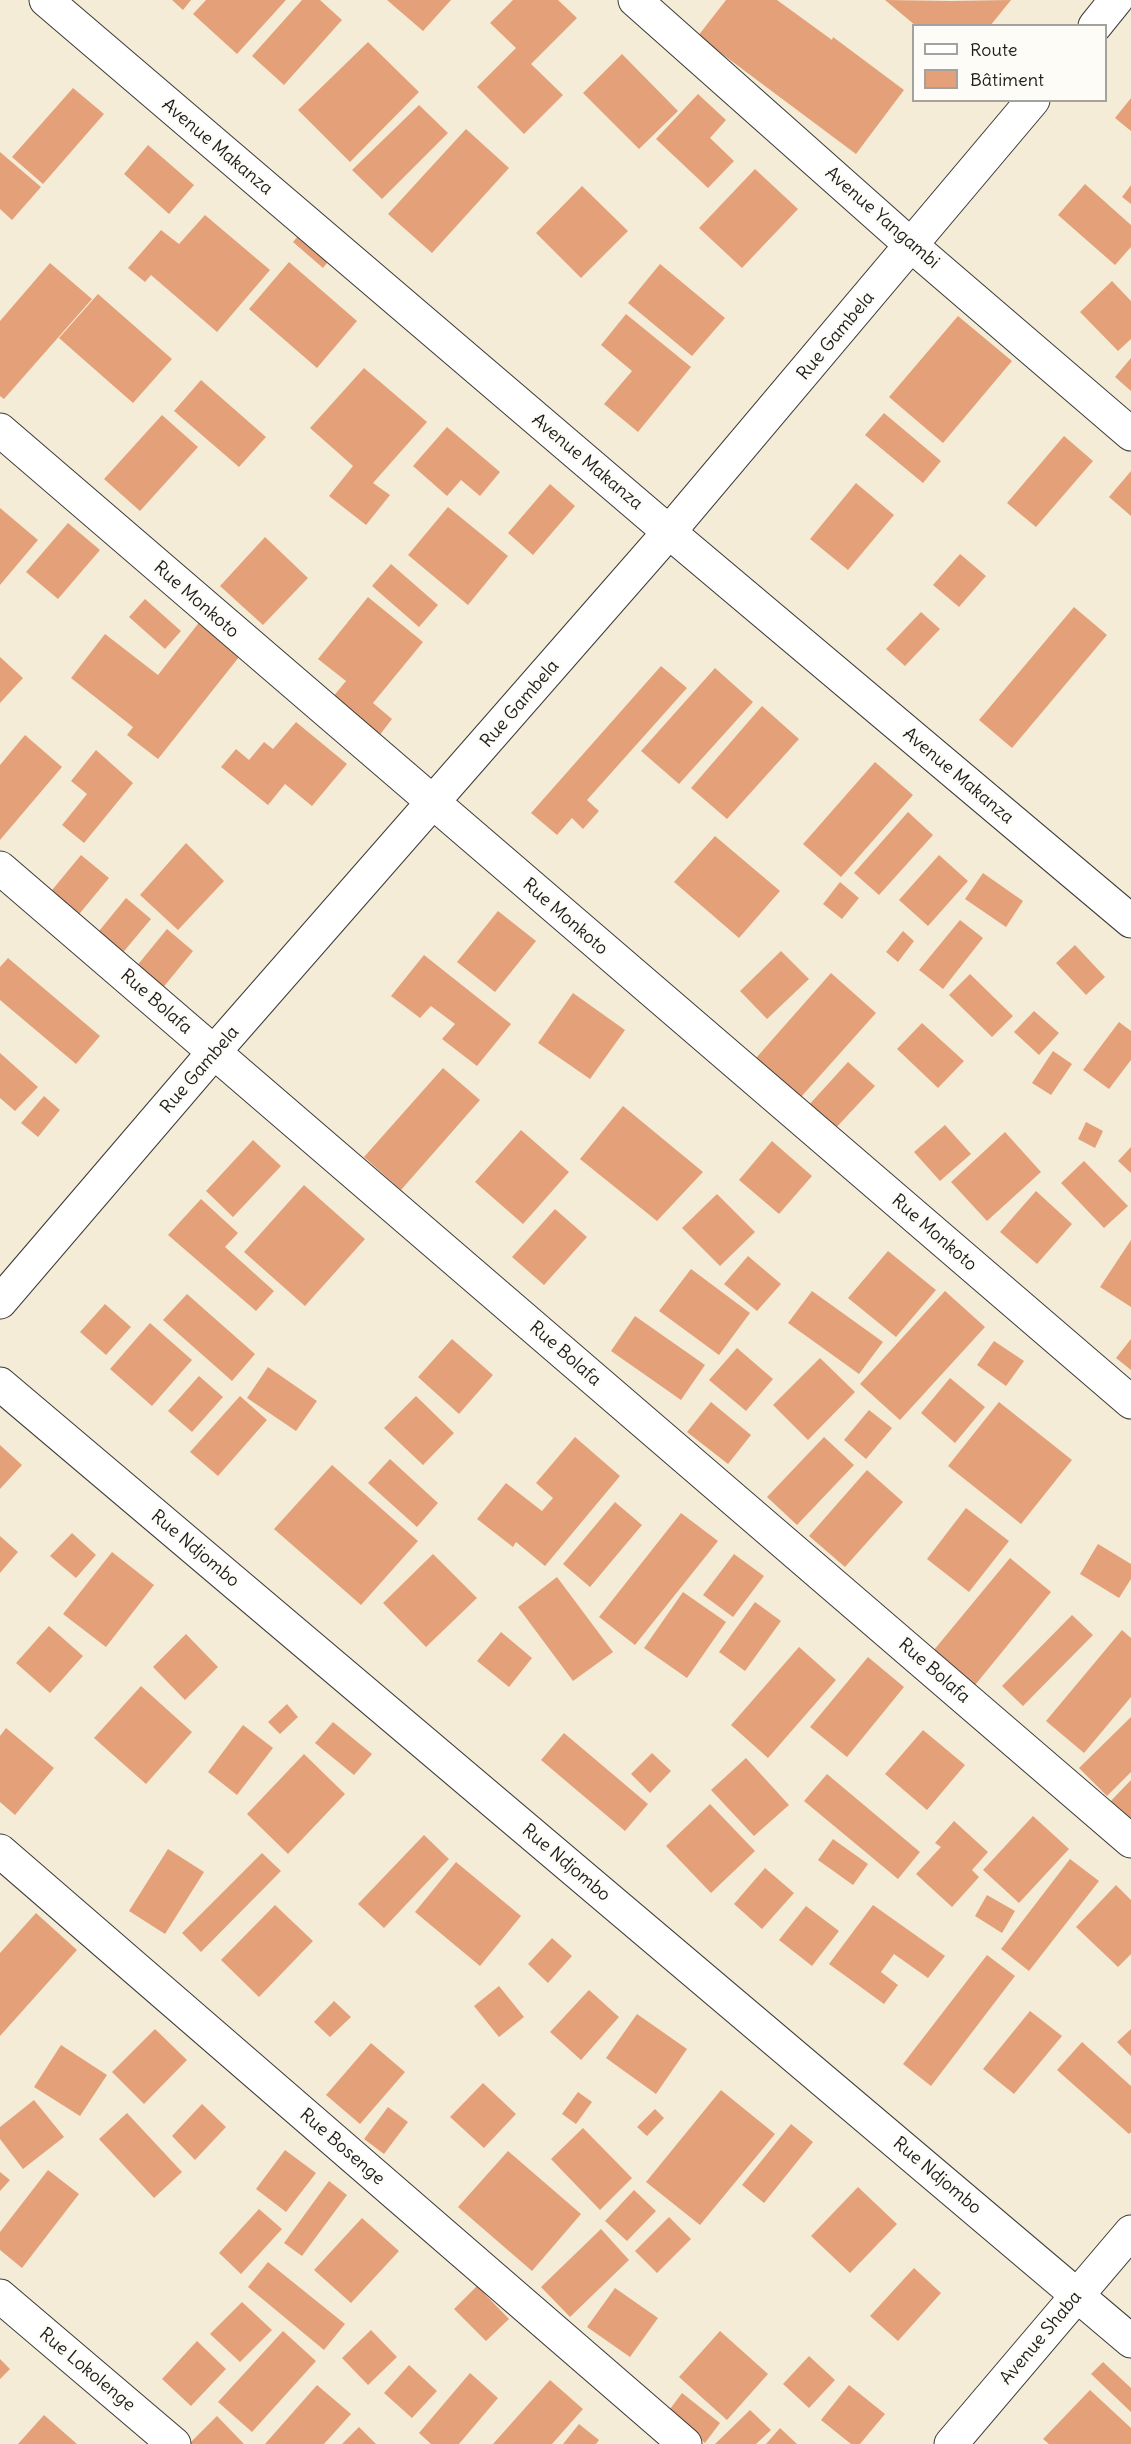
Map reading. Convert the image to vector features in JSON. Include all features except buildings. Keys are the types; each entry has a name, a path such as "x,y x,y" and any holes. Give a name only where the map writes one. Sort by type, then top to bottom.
{"street":[{"name":"Avenue Makanza","path":"46,0 669,532 1131,921"},
{"name":"Avenue Yangambi","path":"635,0 912,246 1131,434"},
{"path":"1097,24 1116,0"},
{"name":"Rue Gambela","path":"0,1302 214,1052 669,532 1031,102"},
{"name":"Rue Monkoto","path":"0,430 1131,1402"},
{"name":"Rue Bolafa","path":"0,868 1131,1841"},
{"name":"Rue Ndjombo","path":"0,1384 1131,2341"},
{"name":"Rue Bosenge","path":"0,1851 685,2444"},
{"name":"Avenue Shaba","path":"951,2444 1131,2232"},
{"name":"Rue Lokolenge","path":"0,2296 174,2444"}]}
